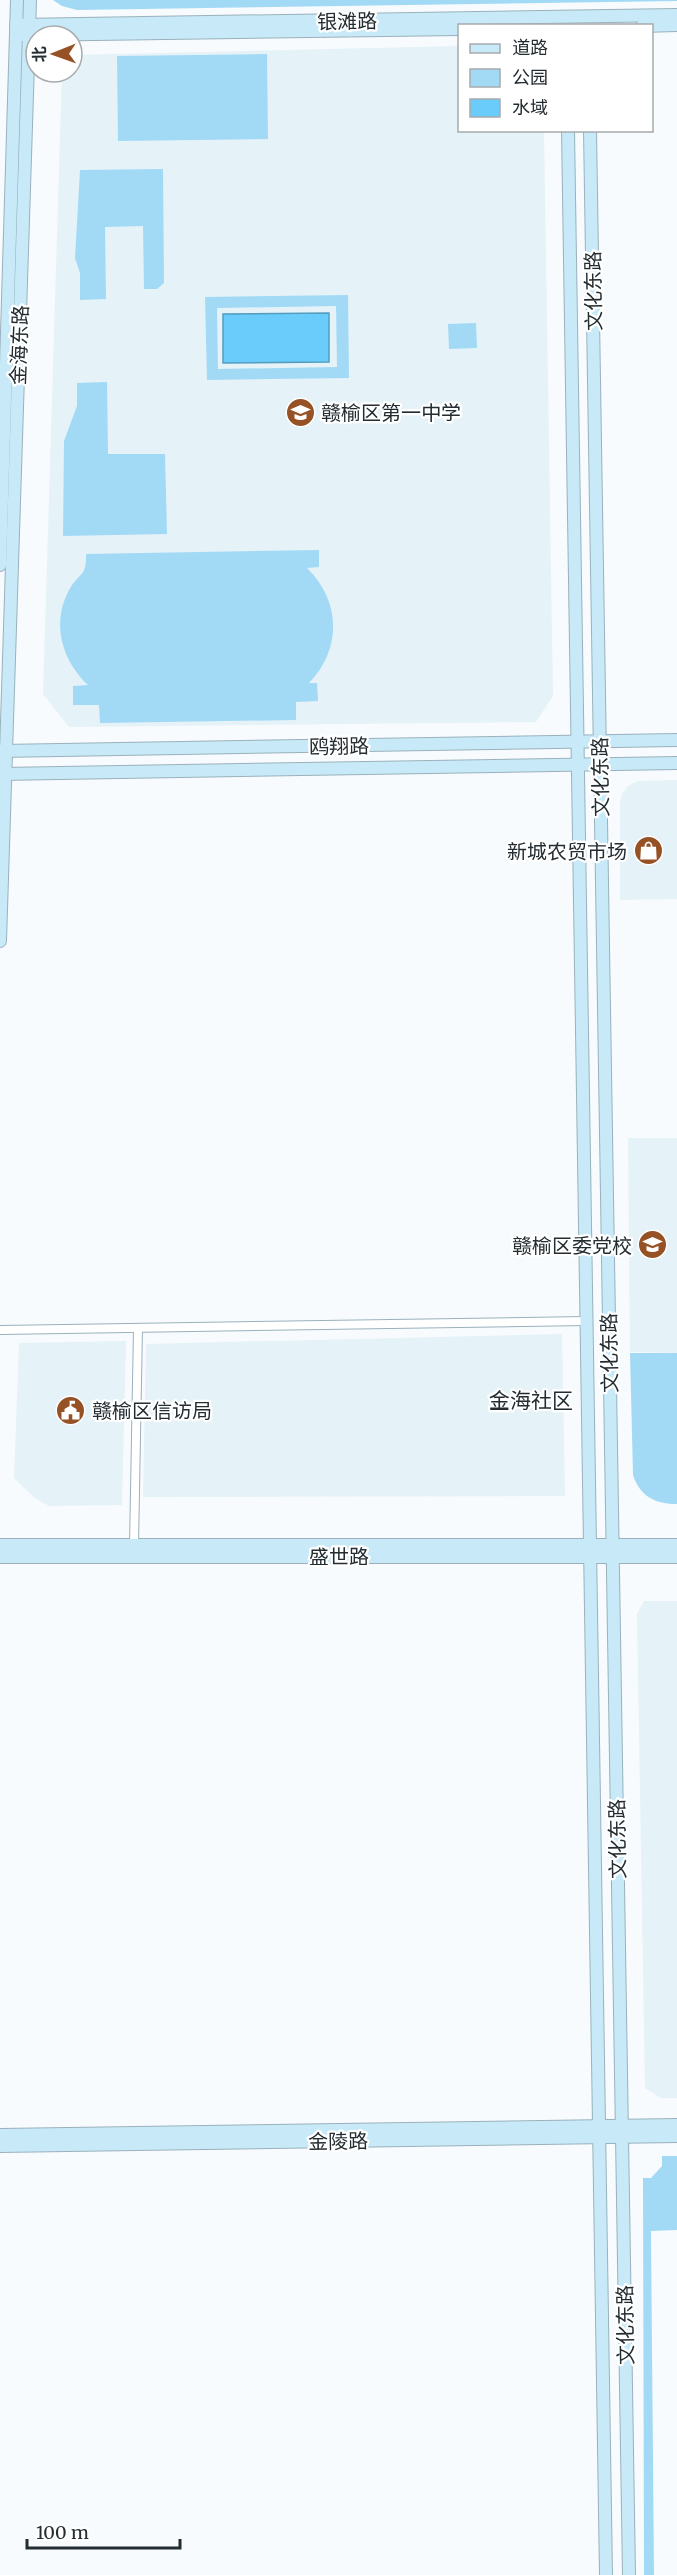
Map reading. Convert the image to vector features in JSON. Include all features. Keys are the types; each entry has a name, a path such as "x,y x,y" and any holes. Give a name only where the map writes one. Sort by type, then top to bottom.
{"main road":[{"name":"金海东路","path":"0,941 23,30 17,0"},
{"name":"金海东路","path":"0,565 23,30 30,0"},
{"name":"银滩路","path":"23,30 589,21 677,15"},
{"path":"653,26 677,25"},
{"name":"银滩路","path":"23,30 458,28"},
{"name":"文化东路","path":"568,132 606,2575"},
{"name":"文化东路","path":"590,132 629,2575"},
{"name":"鸥翔路","path":"3,751 677,740"},
{"name":"鸥翔路","path":"3,774 677,763"},
{"name":"盛世路","path":"0,1545 590,1551"},
{"name":"盛世路","path":"0,1557 612,1551 677,1545"},
{"name":"盛世路","path":"612,1551 677,1557"},
{"name":"金陵路","path":"0,2146 599,2132 677,2125"},
{"name":"金陵路","path":"622,2131 677,2136"},
{"name":"金陵路","path":"0,2135 599,2132"}],"street":[{"path":"0,1330 586,1321"},
{"path":"134,1545 138,1328"}],"shaded area":[{"name":"赣榆区第一中学","path":"458,46 458,132 544,132 553,696 536,722 69,727 43,694 62,84 84,84 84,55"},
{"name":"新城农贸市场","path":"677,780 677,899 620,900 620,803 622,794 628,786 638,781"},
{"name":"赣榆区委党校","path":"628,1138 677,1138 677,1353 630,1352"},
{"path":"562,1334 565,1496 143,1497 146,1344"},
{"name":"赣榆区信访局","path":"126,1341 122,1505 49,1506 35,1498 14,1478 19,1343"},
{"path":"644,1601 677,1601 677,2098 661,2098 645,2088 637,1614"}],"green space":[{"path":"53,0 677,1 77,10 62,6"},
{"path":"267,54 268,139 118,141 117,56"},
{"path":"163,169 164,283 157,289 144,289 143,226 105,227 106,299 80,300 80,273 75,258 80,170"},
{"path":"348,295 349,378 207,380 205,297","holes":["336,306 337,367 218,369 217,308"]},
{"path":"476,323 477,348 449,349 448,324"},
{"path":"107,382 108,454 165,454 167,534 63,536 64,441 77,406 77,383"},
{"path":"319,550 319,567 307,568 326,595 333,625 332,640 320,670 309,683 317,683 318,701 296,702 296,720 100,723 99,705 73,705 73,686 88,685 66,653 60,628 61,616 69,590 84,571 86,554"},
{"path":"630,1353 677,1353 677,1504 662,1503 650,1498 640,1489 633,1475"},
{"path":"662,2156 677,2156 677,2230 651,2231 654,2575 644,2575 643,2178 651,2178 662,2166"}],"water":[{"path":"329,313 329,362 223,363 223,314"}],"place":[{"name":"赣榆区第一中学","path":"300,412"},
{"name":"新城农贸市场","path":"648,851"},
{"name":"赣榆区委党校","path":"653,1245"},
{"name":"赣榆区信访局","path":"71,1410"}],"district":[{"name":"金海社区","path":"531,1400"}]}
